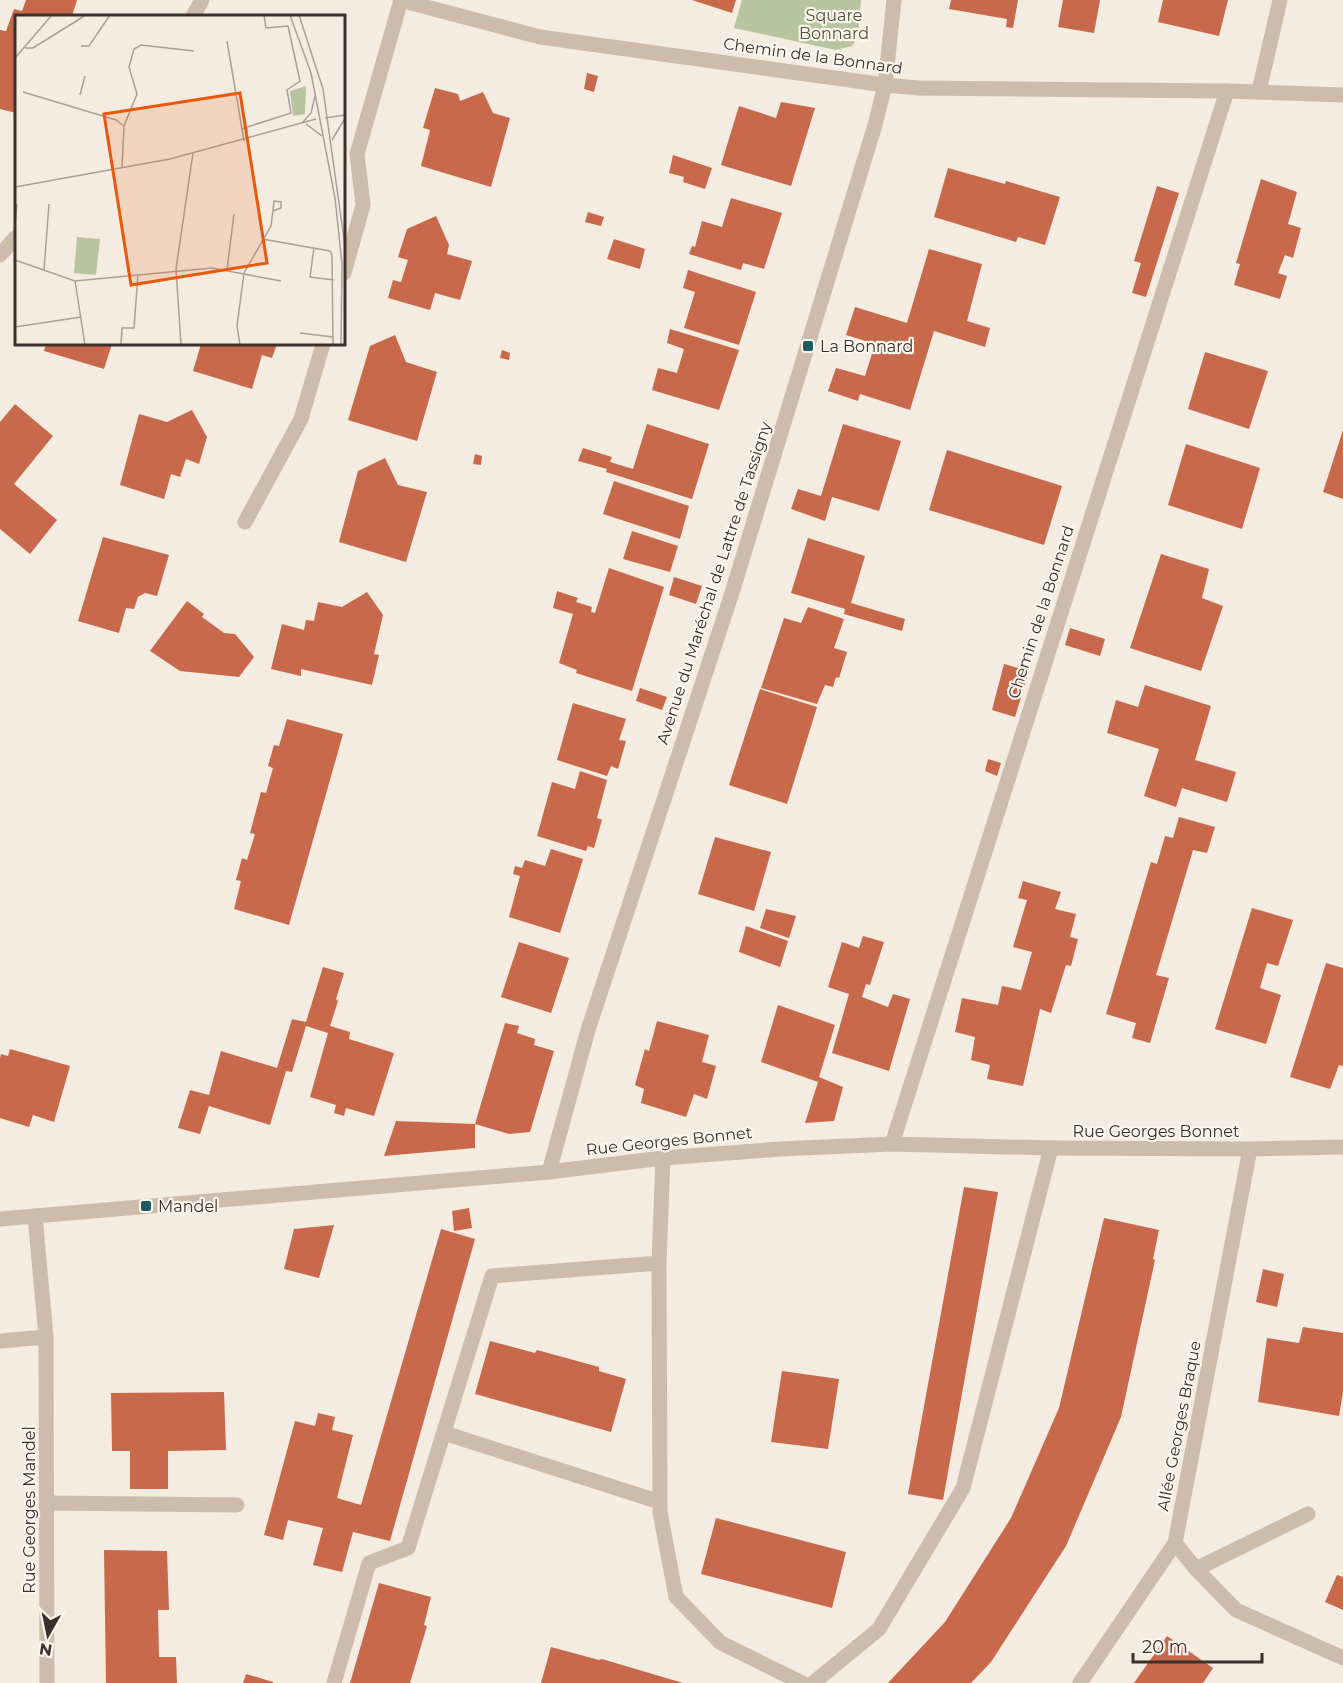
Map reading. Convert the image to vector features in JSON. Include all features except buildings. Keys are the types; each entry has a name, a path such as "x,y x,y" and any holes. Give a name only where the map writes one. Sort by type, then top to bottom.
{"street":[{"path":"194,15 202,0"},
{"path":"345,269 363,205 357,154 401,0"},
{"name":"Chemin de la Bonnard","path":"401,0 540,37 885,85 919,88 1259,91 1343,95"},
{"name":"Avenue du Maréchal de Lattre de Tassigny","path":"549,1172 588,1030 731,596 868,147 885,85 894,0"},
{"path":"1259,91 1280,0"},
{"name":"Chemin de la Bonnard","path":"892,1144 1227,91"},
{"path":"0,255 10,239"},
{"path":"245,522 301,419 323,345"},
{"name":"Rue Georges Bonnet","path":"0,1219 549,1172 663,1158 780,1149 892,1144 1051,1148 1343,1148"},
{"path":"813,1683 879,1629 963,1488 1051,1148"},
{"name":"Allée Georges Braque","path":"1080,1683 1175,1543 1250,1149"},
{"path":"663,1158 659,1263 660,1512 676,1597 721,1644 802,1683"},
{"name":"Rue Georges Mandel","path":"36,1216 46,1337 47,1683"},
{"path":"334,1683 369,1563 408,1548 492,1276 659,1263"},
{"path":"0,1341 46,1337"},
{"path":"444,1433 660,1502"},
{"path":"47,1503 237,1505"},
{"path":"1196,1569 1308,1514"},
{"path":"1175,1543 1196,1569 1236,1610 1343,1658"}],"green space":[{"name":"Square Bonnard","path":"742,0 861,0 858,37 852,46 836,50 734,28"}],"place":[{"name":"La Bonnard","path":"808,346"},
{"name":"Mandel","path":"146,1206"}]}
